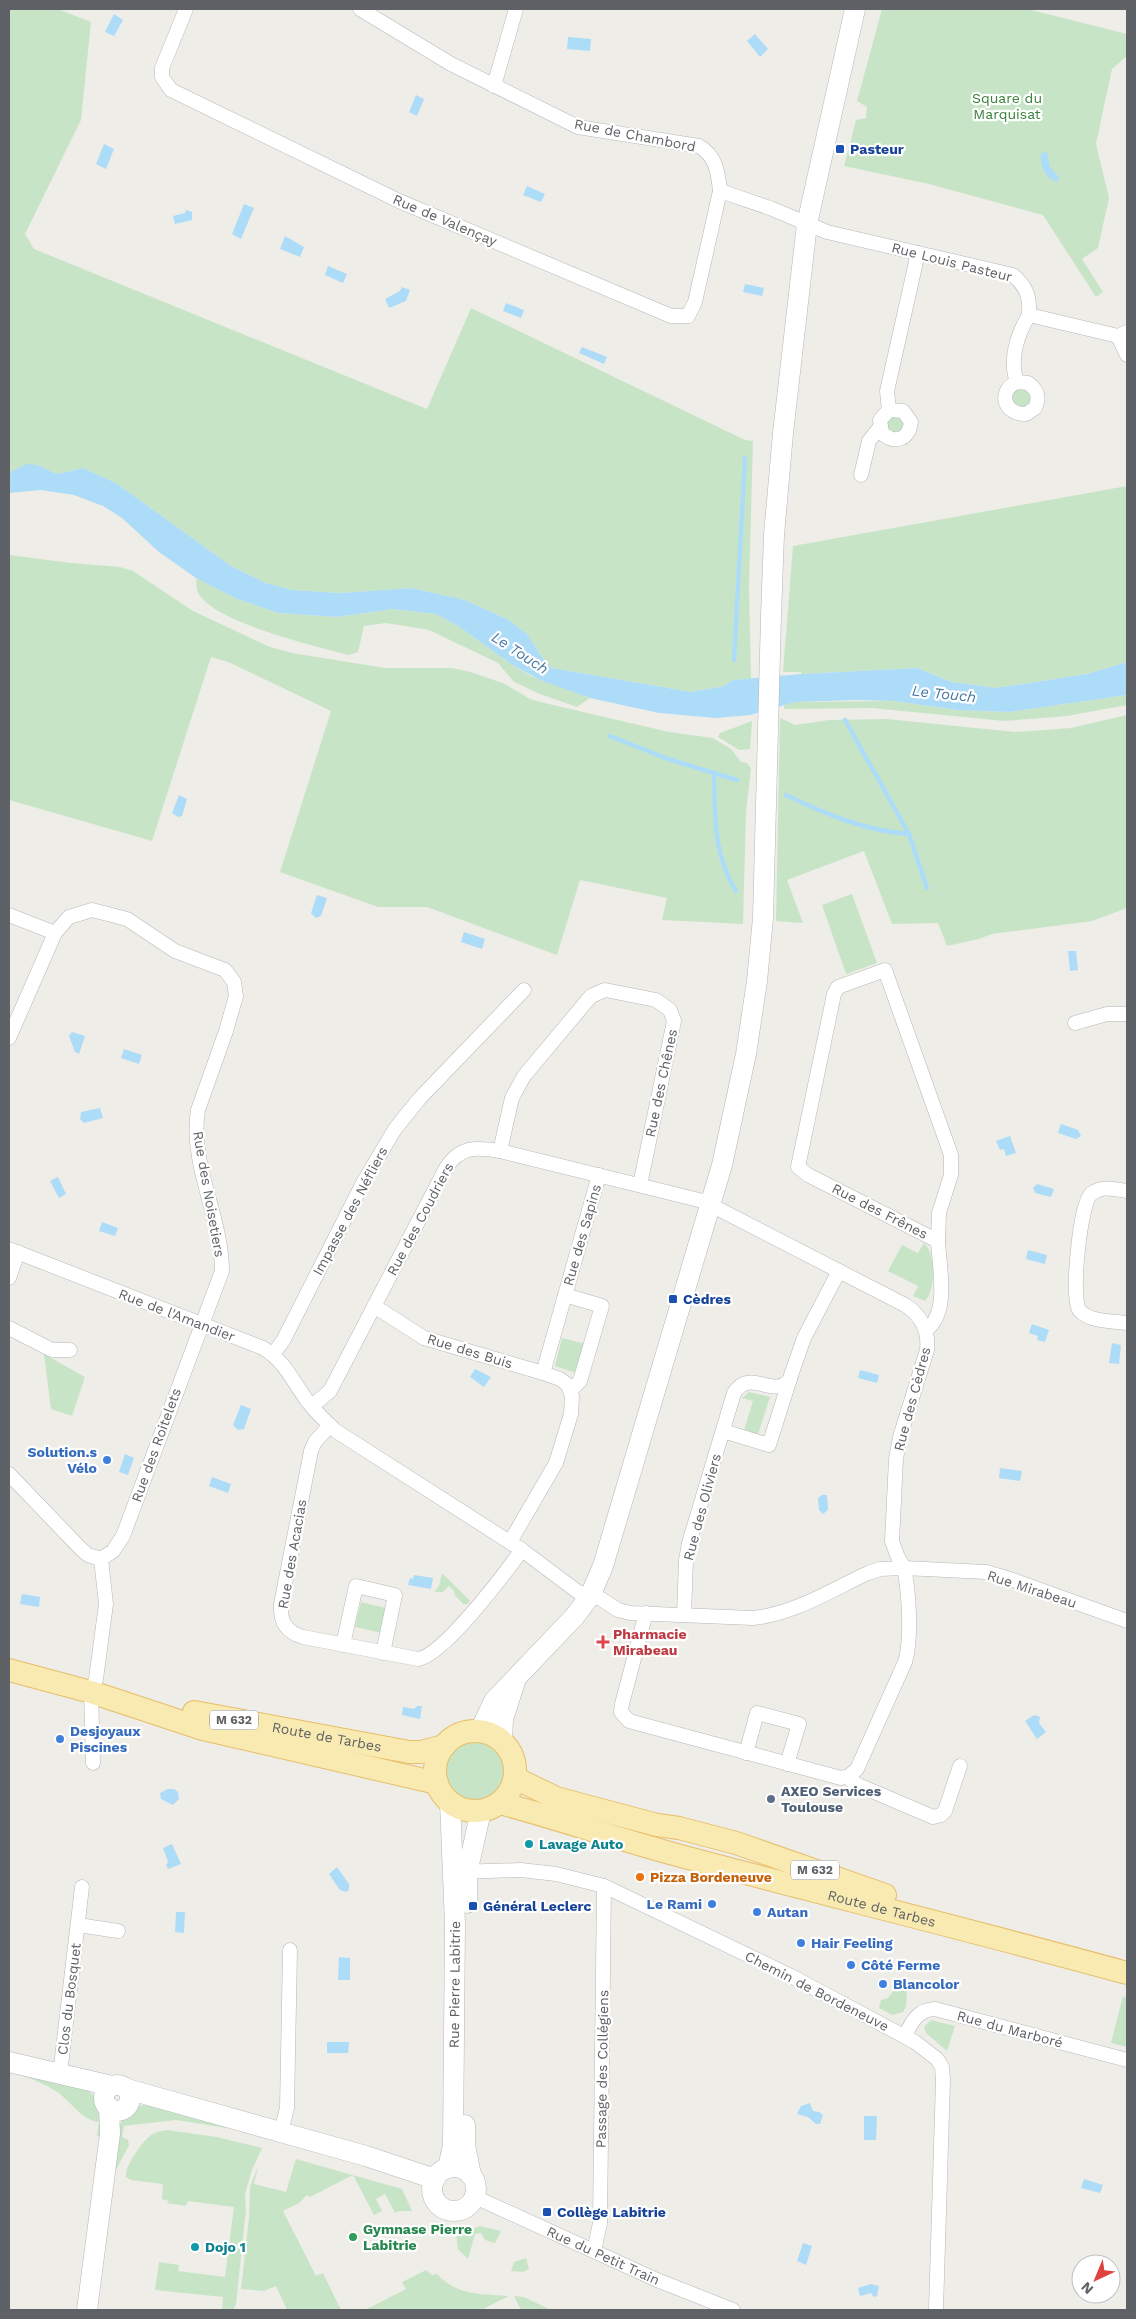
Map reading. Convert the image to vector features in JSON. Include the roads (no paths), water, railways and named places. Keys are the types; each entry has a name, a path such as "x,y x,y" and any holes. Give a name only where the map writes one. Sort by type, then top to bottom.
{"main road":[{"path":"490,1807 510,1792 515,1778 516,1764 511,1751 502,1740 492,1734 480,1731 494,1701 575,1616 590,1596 612,1542 710,1205 734,1114 757,981 763,918 774,534 781,451 807,224 855,9"},
{"name":"Route de Tarbes","path":"9,1670 92,1692 203,1729 437,1783"},
{"path":"502,1740 503,1719 515,1680"},
{"name":"Route de Tarbes","path":"92,1692 409,1752 421,1752 444,1746 454,1737 466,1731 480,1731"},
{"path":"444,1746 437,1758 435,1771 437,1783 442,1794 450,1802"},
{"name":"Route de Tarbes","path":"515,1778 556,1798 657,1825 679,1828 736,1843 895,1899 947,1924"},
{"name":"Route de Tarbes","path":"450,1802 464,1810 490,1807 567,1821 675,1855 947,1924 1127,1973"},
{"name":"Rue Pierre Labitrie","path":"450,1802 460,1872 465,2146 471,2175"},
{"name":"Rue Pierre Labitrie","path":"442,2174 453,2145 455,1924 460,1872 490,1807"},
{"path":"9,2062 68,2076 117,2100 167,2101 366,2156 442,2174 464,2170 471,2175 475,2182 475,2197 467,2208 454,2212 441,2207 433,2194 442,2174"},
{"path":"87,2310 110,2134 117,2100"}],"street":[{"name":"Rue de Valençay","path":"186,9 162,68 162,77 171,90 398,201 671,316 688,316 692,309 720,191"},
{"name":"Rue de Chambord","path":"360,9 451,64 578,126 699,146 709,152 718,173 720,191"},
{"path":"494,86 516,9"},
{"path":"720,191 770,208 807,224"},
{"name":"Rue Louis Pasteur","path":"807,224 827,232 1013,275 1029,296 1029,315"},
{"path":"889,410 887,391 918,253"},
{"path":"1017,382 1013,363 1019,333 1029,315 1123,334 1127,355"},
{"path":"861,475 869,441 880,427 884,414 889,410 903,411 908,416 910,422 906,435 894,440 882,434 880,427"},
{"name":"Rue des Noisetiers","path":"9,1038 42,958 55,933 69,917 92,910 127,919 175,951 225,970 234,982 236,996 226,1031 198,1110 196,1123 196,1142 222,1251 222,1271 202,1324"},
{"path":"9,915 55,933"},
{"name":"Rue des Frênes","path":"885,970 951,1154 951,1175 939,1213 938,1241 808,1175 798,1167 834,994 838,987 885,970"},
{"name":"Impasse des Néfliers","path":"273,1354 283,1340 364,1181 395,1130 420,1098 524,990"},
{"name":"Rue des Chênes","path":"500,1151 516,1088 591,996 605,990 656,1000 670,1010 674,1021 640,1185"},
{"path":"1074,1023 1100,1015 1127,1014"},
{"name":"Rue des Coudriers","path":"316,1410 330,1391 451,1160 466,1149 500,1151 599,1174 703,1201 710,1205"},
{"name":"Rue des Sapins","path":"543,1373 599,1174"},
{"path":"1127,1192 1106,1187 1093,1193 1085,1202 1078,1251 1076,1303 1080,1312 1090,1318 1127,1323"},
{"name":"Rue des Cèdres","path":"710,1205 910,1308 918,1316 926,1330 927,1350 900,1437 896,1459 892,1541 904,1568 908,1585 906,1658 859,1766 855,1772 847,1777"},
{"path":"926,1330 934,1321 940,1301 938,1241"},
{"path":"9,1278 13,1251"},
{"name":"Rue de l'Amandier","path":"13,1251 202,1324 273,1354 285,1366 316,1410"},
{"path":"723,1431 769,1445 804,1338 838,1271"},
{"name":"Rue des Sapins","path":"565,1295 602,1306 580,1381 571,1390"},
{"name":"Rue des Buis","path":"374,1306 424,1338 543,1373"},
{"name":"Rue des Roitelets","path":"101,1559 113,1552 123,1536 202,1324"},
{"path":"9,1328 52,1350 70,1350"},
{"path":"510,1542 556,1463 571,1414 571,1390 560,1379 543,1373"},
{"name":"Rue des Oliviers","path":"684,1615 686,1560 689,1543 734,1393 740,1386 750,1382 778,1387 785,1384 790,1378"},
{"path":"316,1410 330,1425 353,1442 510,1542 578,1592 601,1598 618,1610 753,1618 769,1616 786,1611 868,1573 880,1569 904,1568"},
{"name":"Rue des Acacias","path":"330,1425 315,1442 311,1451 281,1604 281,1619 287,1628 296,1635 418,1659 430,1655 501,1579 522,1550"},
{"path":"9,1474 81,1549 88,1555 101,1559 106,1604 96,1679 92,1692 93,1763"},
{"name":"Rue Mirabeau","path":"904,1568 986,1572 1010,1578 1127,1621"},
{"path":"343,1645 356,1586 395,1595 383,1653"},
{"path":"646,1613 622,1704 623,1716 635,1724 834,1777 847,1777 858,1785 936,1817 945,1811 960,1766"},
{"path":"746,1753 757,1713 766,1715 799,1724 787,1764"},
{"name":"Chemin de Bordeneuve","path":"460,1872 521,1870 556,1874 604,1886 805,1983 904,2036 934,2055 943,2072 936,2310"},
{"name":"Passage des Collégiens","path":"594,2251 600,2223 604,1886"},
{"name":"Clos du Bosquet","path":"68,2076 82,1887"},
{"name":"Clos du Bosquet","path":"78,1924 118,1931"},
{"path":"281,2132 287,2108 290,1950"},
{"name":"Rue du Marboré","path":"904,2036 914,2018 928,2009 1127,2060"},
{"name":"Rue du Petit Train","path":"475,2197 657,2280 733,2310"}],"water":[{"path":"114,14 123,20 114,36 105,32"},
{"path":"755,34 768,49 760,57 747,41"},
{"path":"568,37 591,39 590,51 567,49"},
{"path":"416,95 424,99 417,116 409,112"},
{"path":"104,144 114,149 106,169 96,164"},
{"path":"1047,152 1050,167 1059,177 1058,182 1047,175 1042,166 1041,153"},
{"path":"527,186 545,194 541,202 523,195"},
{"path":"244,204 254,208 241,239 232,234"},
{"path":"186,210 192,212 192,220 175,224 173,216 185,213"},
{"path":"285,236 304,247 300,257 280,249"},
{"path":"328,266 347,274 343,283 325,275"},
{"path":"745,284 764,288 762,296 743,292"},
{"path":"402,287 410,290 406,301 389,308 385,299 400,291"},
{"path":"506,303 524,310 521,318 503,311"},
{"path":"582,347 607,357 604,364 579,353"},
{"name":"Le Touch","path":"26,464 38,465 57,474 83,468 116,483 231,566 266,583 292,590 341,593 411,588 465,600 507,619 527,634 544,660 552,668 691,692 724,686 733,680 801,674 917,668 952,682 996,688 1087,674 1127,662 1127,695 1009,712 957,710 894,701 857,700 795,702 750,715 716,718 659,713 590,698 540,680 511,664 458,626 436,614 393,609 337,617 278,613 235,598 196,578 159,552 122,518 103,506 74,495 41,490 9,493 9,473"},
{"path":"179,795 187,799 182,816 178,817 172,813"},
{"path":"317,895 327,898 321,916 316,918 311,913"},
{"path":"464,932 485,939 482,949 461,942"},
{"path":"1068,951 1076,951 1078,970 1070,971"},
{"path":"72,1032 85,1036 79,1054 75,1052 69,1036"},
{"path":"124,1049 142,1055 139,1064 121,1058"},
{"path":"100,1108 103,1118 84,1123 80,1119 81,1112"},
{"path":"1061,1124 1078,1130 1081,1136 1076,1139 1058,1133"},
{"path":"1010,1136 1016,1153 1006,1156 1004,1149 1000,1150 996,1141"},
{"path":"58,1177 66,1194 59,1198 50,1181"},
{"path":"1037,1184 1054,1189 1051,1197 1035,1193 1033,1188"},
{"path":"102,1222 118,1228 115,1236 99,1231"},
{"path":"1028,1250 1047,1255 1045,1264 1026,1259"},
{"path":"1032,1324 1049,1330 1045,1342 1037,1340 1038,1336 1029,1333"},
{"path":"1112,1343 1121,1345 1119,1364 1109,1363"},
{"path":"475,1369 491,1377 484,1387 470,1377"},
{"path":"860,1370 879,1375 877,1383 858,1378"},
{"path":"241,1405 251,1409 244,1429 238,1430 233,1425"},
{"path":"125,1454 134,1458 128,1475 119,1472"},
{"path":"1000,1468 1022,1471 1020,1481 999,1478"},
{"path":"212,1477 231,1484 228,1493 209,1486"},
{"path":"822,1495 827,1495 828,1510 823,1514 819,1510 818,1498"},
{"path":"414,1575 433,1578 431,1589 408,1585 410,1578 413,1579"},
{"path":"22,1594 40,1597 39,1607 20,1604"},
{"path":"417,1706 422,1706 420,1719 402,1715 403,1707 414,1709"},
{"path":"1034,1715 1040,1717 1039,1723 1046,1732 1037,1739 1025,1721"},
{"path":"168,1789 174,1789 178,1792 179,1799 173,1805 161,1799 160,1793"},
{"path":"172,1844 181,1864 168,1869 166,1865 168,1862 163,1848"},
{"path":"337,1867 349,1884 349,1890 346,1892 340,1890 329,1874"},
{"path":"176,1912 185,1912 184,1933 175,1932"},
{"path":"339,1957 350,1958 350,1980 338,1980"},
{"path":"327,2042 349,2042 348,2053 327,2053"},
{"path":"810,2103 813,2111 823,2115 820,2124 816,2124 808,2117 797,2114 801,2106"},
{"path":"864,2116 877,2116 876,2140 864,2140"},
{"path":"1084,2179 1103,2185 1100,2193 1081,2188"},
{"path":"803,2243 812,2246 806,2265 797,2261"},
{"path":"871,2284 879,2286 877,2296 874,2297 871,2293 860,2296 858,2288"}],"waterway":[{"path":"734,660 745,458"},
{"path":"845,720 909,834 927,888"},
{"path":"610,736 668,759 737,780"},
{"path":"714,773 715,819 719,849 728,877 736,891"},
{"path":"786,795 816,809 861,825 909,834"}],"place":[{"name":"Pasteur","path":"840,149"},
{"name":"Cèdres","path":"673,1299"},
{"name":"Solution.s Vélo","path":"107,1460"},
{"name":"Pharmacie Mirabeau","path":"603,1642"},
{"name":"Desjoyaux Piscines","path":"60,1739"},
{"name":"AXEO Services Toulouse","path":"771,1799"},
{"name":"Lavage Auto","path":"529,1844"},
{"name":"Pizza Bordeneuve","path":"640,1877"},
{"name":"Le Rami","path":"712,1904"},
{"name":"Général Leclerc","path":"473,1906"},
{"name":"Autan","path":"757,1912"},
{"name":"Hair Feeling","path":"801,1943"},
{"name":"Côté Ferme","path":"851,1965"},
{"name":"Blancolor","path":"883,1984"},
{"name":"Collège Labitrie","path":"547,2212"},
{"name":"Gymnase Pierre Labitrie","path":"353,2237"},
{"name":"Dojo 1","path":"195,2247"}],"park label":[{"name":"Square du Marquisat","path":"1007,106"}]}
